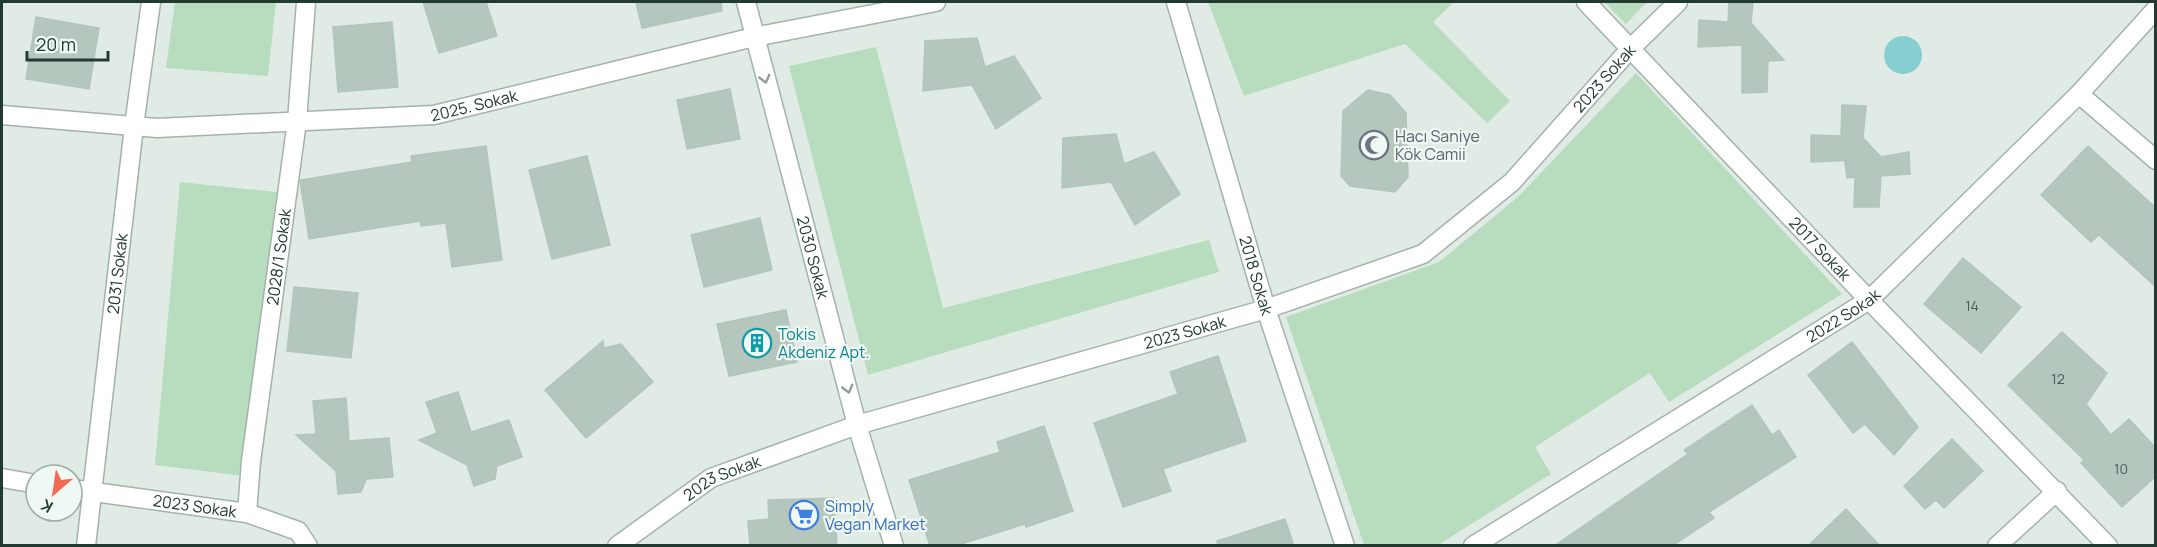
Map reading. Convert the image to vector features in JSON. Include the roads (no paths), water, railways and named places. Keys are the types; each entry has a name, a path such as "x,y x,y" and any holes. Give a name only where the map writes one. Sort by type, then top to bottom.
{"street":[{"name":"2031 Sokak","path":"86,546 134,126 151,2"},
{"name":"2028/1 Sokak","path":"247,513 251,461 297,121 306,2"},
{"name":"2030 Sokak","path":"746,2 857,425 894,546"},
{"name":"2025. Sokak","path":"2,115 157,128 434,115 889,6 936,2"},
{"name":"2018 Sokak","path":"1176,2 1266,309 1345,546"},
{"name":"2017 Sokak","path":"1586,2 1869,300 2108,546"},
{"name":"2023 Sokak","path":"617,546 711,478 857,425 1266,309 1423,254 1512,182 1630,49 1678,2"},
{"name":"2022 Sokak","path":"1473,546 1869,300 2079,94 2156,9"},
{"path":"2079,94 2156,159"},
{"path":"2,478 24,482"},
{"name":"2023 Sokak","path":"84,491 247,513 298,531 309,546"},
{"path":"1997,546 2056,491"}],"water":[{"path":"1903,36 1916,42 1922,55 1916,68 1903,74 1890,68 1884,55 1890,42"}],"place":[{"name":"Hacı Saniye Kök Camii","path":"1374,145"},
{"name":"Tokis Akdeniz Apt.","path":"757,343"},
{"name":"Simply Vegan Market","path":"804,515"}]}
